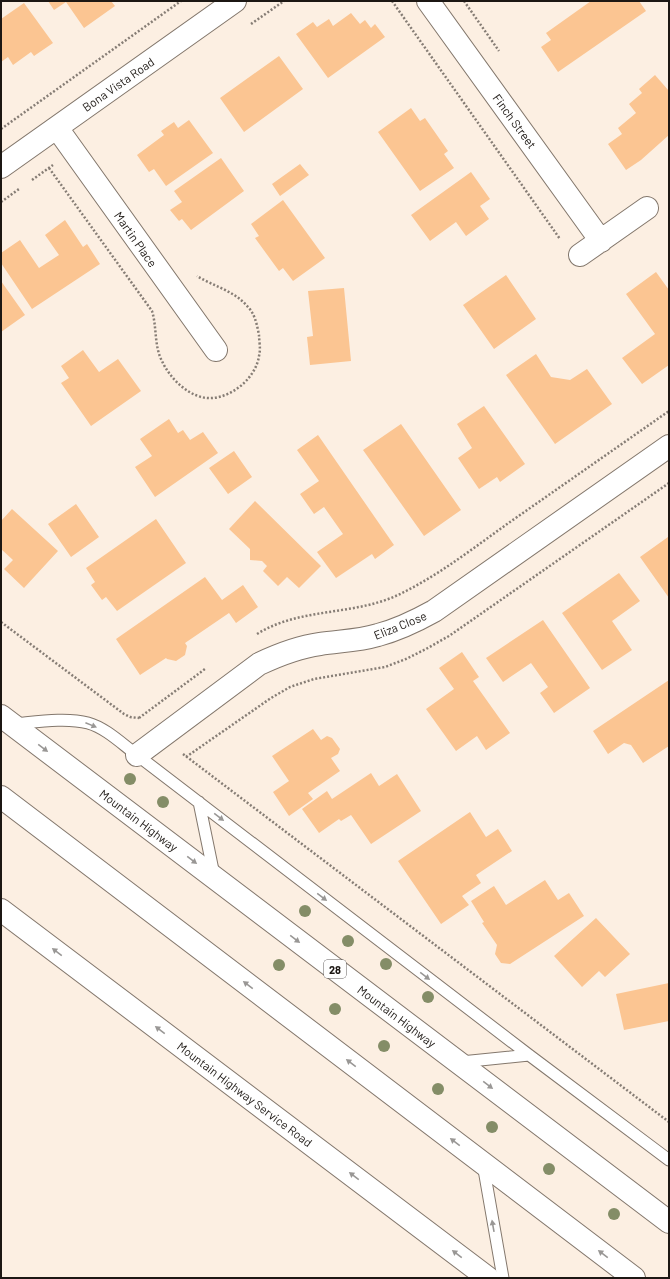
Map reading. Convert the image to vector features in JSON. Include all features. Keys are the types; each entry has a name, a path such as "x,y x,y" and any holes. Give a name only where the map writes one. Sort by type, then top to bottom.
{"street":[{"name":"Bona Vista Road","path":"1,167 235,1"},
{"name":"Finch Street","path":"428,1 601,241"},
{"name":"Martin Place","path":"57,128 216,350"},
{"path":"572,249 601,241 647,208"},
{"name":"Eliza Close","path":"137,755 258,664 278,655 298,649 320,644 356,640 377,635 398,628 434,611 669,446"},
{"name":"Mountain Highway","path":"6,720 669,1222"},
{"path":"1,797 634,1278"},
{"name":"Mountain Highway Service Road","path":"1,910 488,1278"}],"lane":[{"name":"Mountain Highway","path":"6,720 73,720 88,723 104,730 529,1055 669,1160"},
{"path":"198,802 215,877"},
{"path":"458,1063 529,1055"},
{"path":"482,1163 503,1278"}],"path":[{"path":"1,129 181,1"},
{"path":"392,1 572,249"},
{"path":"253,636 266,628 310,614 358,608 380,603 404,592 446,567 669,411"},
{"path":"1,622 130,717 139,718 208,667"},
{"path":"183,754 669,1122"}],"building":[{"path":"48,1 111,1 115,6 84,28 66,2 54,10"},
{"path":"591,1 639,1 646,11 558,72 541,47 551,40 546,33"},
{"path":"24,3 53,43 34,56 31,52 13,65 8,57 1,62 1,19"},
{"path":"351,13 360,24 365,20 371,28 375,24 385,37 328,78 296,34 313,22 317,27 329,19 333,26"},
{"path":"279,56 303,89 244,132 220,98"},
{"path":"655,75 669,91 669,135 641,160 626,170 608,144 622,134 618,128 636,113 629,104 642,93 639,89"},
{"path":"411,108 420,121 425,118 448,151 444,154 454,168 420,191 378,132"},
{"path":"189,120 213,153 166,186 154,169 149,172 137,155 164,135 161,131 174,122 178,128"},
{"path":"221,158 244,191 191,230 182,219 179,221 170,210 182,202 174,191"},
{"path":"300,164 309,175 280,196 272,184"},
{"path":"471,172 490,199 480,206 489,219 466,236 456,222 430,241 411,215"},
{"path":"283,200 325,258 293,281 283,268 279,271 255,238 259,236 251,224"},
{"path":"65,220 83,247 87,244 100,264 32,309 1,263 1,253 20,240 39,268 59,255 45,235"},
{"path":"656,272 669,290 669,365 642,384 622,358 655,334 626,294"},
{"path":"506,275 536,319 494,349 463,305"},
{"path":"1,281 25,315 1,332"},
{"path":"344,288 351,361 310,365 307,337 313,336 308,291"},
{"path":"83,350 99,372 118,359 141,391 91,426 61,383 69,378 61,366"},
{"path":"536,354 551,377 570,380 587,369 612,404 555,444 506,375"},
{"path":"484,406 525,464 500,482 497,477 479,489 458,458 472,448 457,424"},
{"path":"169,419 178,433 183,430 190,440 203,432 218,453 155,497 135,467 152,456 140,439"},
{"path":"401,424 461,510 424,536 363,450"},
{"path":"318,435 394,545 375,559 372,554 336,578 317,552 343,534 324,507 314,514 300,494 319,481 297,450"},
{"path":"234,451 252,477 228,494 209,468"},
{"path":"255,501 321,566 299,588 287,577 278,586 263,571 267,566 262,561 250,560 250,549 229,529"},
{"path":"76,504 99,537 71,557 48,524"},
{"path":"12,509 58,551 24,588 4,569 13,560 1,549 1,521"},
{"path":"156,519 186,563 117,611 106,597 102,600 91,585 95,582 86,568"},
{"path":"668,537 669,539 669,598 640,557"},
{"path":"619,573 640,601 612,621 632,650 602,670 562,613"},
{"path":"205,577 222,600 243,585 258,607 236,623 229,613 185,643 187,646 185,655 176,661 166,658 140,675 116,639"},
{"path":"543,620 590,688 554,713 540,693 548,687 531,663 503,682 486,658"},
{"path":"462,652 479,677 473,681 510,733 486,750 477,736 456,751 426,709 454,689 439,668"},
{"path":"669,680 669,746 643,763 631,745 624,743 608,754 593,731"},
{"path":"313,729 321,740 327,736 332,738 340,749 338,754 331,758 340,771 308,793 313,799 289,816 273,792 289,781 272,756"},
{"path":"371,773 379,786 397,774 421,811 371,844 351,815 341,821 339,819 319,833 302,809 327,791 332,799"},
{"path":"470,812 486,837 498,829 512,851 476,875 481,883 462,896 469,905 441,924 398,861"},
{"path":"545,880 558,900 569,893 584,916 510,964 501,963 495,954 497,945 482,923 484,922 471,901 494,886 506,905"},
{"path":"596,918 630,954 605,977 599,971 582,987 554,956"},
{"path":"669,983 669,1021 624,1030 616,994"}]}
